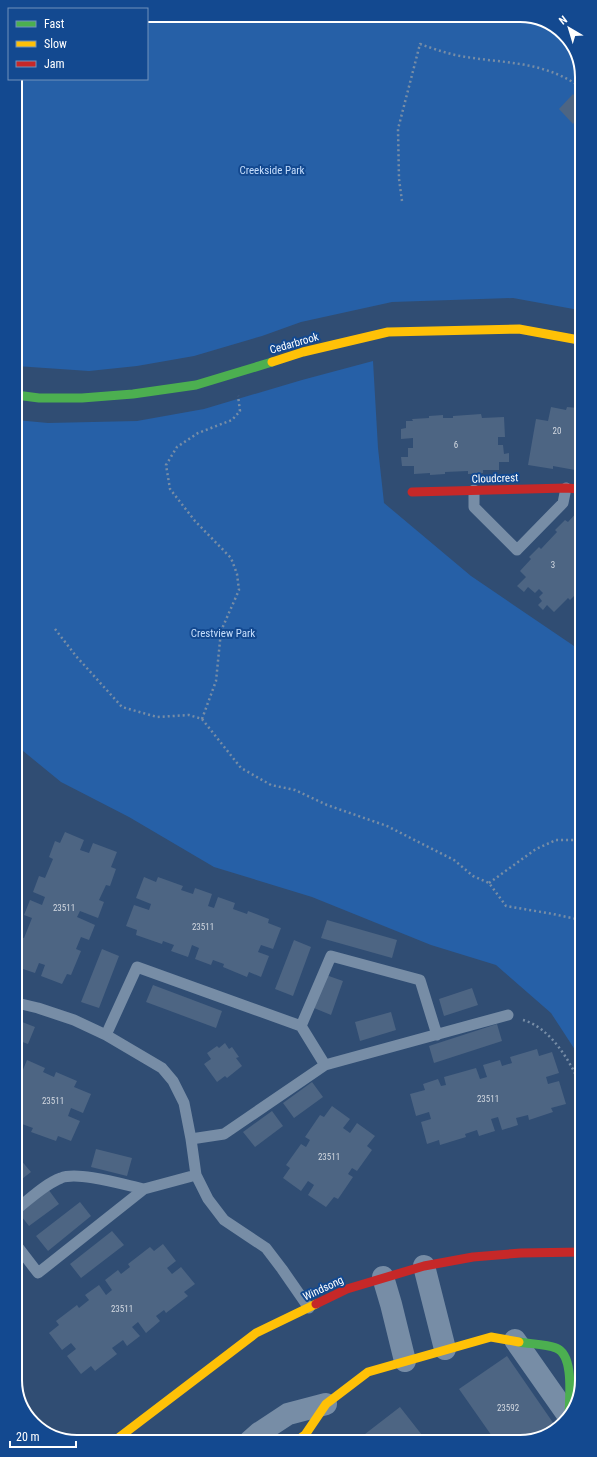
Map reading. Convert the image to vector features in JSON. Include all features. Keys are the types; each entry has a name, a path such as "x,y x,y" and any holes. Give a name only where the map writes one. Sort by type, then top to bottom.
{"street":[{"name":"Cedarbrook","path":"22,396 39,398 82,398 134,394 196,385 303,352 388,332 519,329 575,339"},
{"name":"Cloudcrest","path":"412,492 575,489"},
{"name":"Windsong","path":"122,1435 256,1333 347,1289 424,1266 473,1257 521,1253 575,1252"},
{"path":"424,1266 445,1349"},
{"path":"383,1277 405,1361"},
{"path":"305,1435 326,1404 368,1372 491,1337 557,1348 565,1356 569,1368 569,1404"},
{"path":"515,1340 565,1411"},
{"path":"257,1435 288,1414 326,1404"}],"lane":[{"path":"474,490 474,507 517,550 563,503 566,488"},
{"path":"301,1026 331,956 420,980 437,1035"},
{"path":"106,1035 137,967 301,1026 324,1065"},
{"path":"22,1004 74,1020 106,1035 162,1068 173,1081 184,1103 196,1175 208,1199 224,1220 266,1248 308,1308"},
{"path":"191,1139 224,1134 324,1065 508,1015"},
{"path":"22,1205 49,1184 62,1177 78,1175 144,1189"},
{"path":"22,1252 38,1273 144,1189 196,1175"}],"path":[{"path":"402,201 399,179 398,129 420,44 454,55 494,60 553,71 575,83"},
{"path":"202,718 216,681 221,630 239,590 237,574 231,558 195,521 170,489 166,465 177,447 198,433 232,420 240,412 232,374"},
{"path":"55,629 76,656 122,707 157,717 190,715 202,718 241,768 271,785 295,790 327,805 387,826 454,860 472,876 489,883 506,906 575,919"},
{"path":"489,883 536,849 556,840 575,840"},
{"path":"508,1015 529,1022 554,1040 575,1072"}],"green space":[{"name":"Creekside Park","path":"148,22 523,22 541,26 549,30 549,48 566,48 575,70 575,309 513,298 392,302 301,322 262,336 194,356 137,366 89,371 22,366 22,80 148,80"},
{"name":"Crestview Park","path":"373,361 378,448 384,503 471,576 575,648 575,1050 551,1013 496,965 431,945 312,897 214,867 129,817 61,782 22,750 22,421 48,423 137,421 204,409"}],"building":[{"path":"573,94 575,96 575,122 573,124 559,109"},
{"path":"551,407 566,410 567,407 575,408 575,470 553,466 553,469 528,465 536,419 548,421"},
{"path":"481,414 482,418 504,417 505,437 498,437 498,445 503,445 504,454 509,453 509,462 499,462 499,470 483,470 483,473 468,474 468,471 445,472 445,474 430,475 430,473 414,474 414,466 402,466 401,457 408,457 408,448 413,448 413,438 401,439 401,429 406,428 406,421 413,421 412,419 429,418 429,416 443,415 443,418 453,418 453,416"},
{"path":"575,514 575,595 570,600 568,598 554,612 547,605 543,610 538,605 542,601 539,597 543,593 539,589 535,593 528,587 524,592 517,586 526,577 520,571 531,559 529,557 539,547 541,549 557,532 555,530 565,520 568,522"},
{"path":"65,832 84,840 80,850 89,853 93,843 117,852 111,867 116,869 110,886 106,885 99,900 104,902 98,918 80,911 77,917 95,925 89,940 81,937 76,949 81,951 71,975 67,974 62,984 41,976 45,965 39,963 35,973 22,969 22,938 24,938 32,918 24,915 30,900 42,905 45,897 33,892 39,876 45,878 53,859 49,857 55,841 60,843"},
{"path":"144,877 156,882 158,877 183,886 181,890 193,894 195,888 212,894 208,906 214,908 218,897 235,903 233,909 247,914 248,911 269,919 268,923 281,928 273,949 261,945 258,952 269,956 261,977 249,972 247,977 223,967 224,964 213,960 211,965 195,959 199,948 192,945 188,957 171,951 174,945 163,941 162,944 136,935 137,930 126,926 134,905 149,910 151,904 136,898"},
{"path":"327,920 397,940 392,958 321,938"},
{"path":"294,940 311,947 293,996 275,989"},
{"path":"102,949 119,956 99,1008 81,1002"},
{"path":"326,975 343,981 331,1015 314,1008"},
{"path":"153,985 222,1011 216,1028 146,1002"},
{"path":"472,988 478,1005 444,1016 439,999"},
{"path":"391,1012 396,1030 360,1041 355,1022"},
{"path":"22,1022 35,1027 28,1044 22,1042"},
{"path":"497,1024 502,1041 434,1063 429,1046"},
{"path":"225,1043 229,1049 232,1047 239,1057 236,1058 242,1066 227,1078 225,1076 217,1082 204,1064 211,1059 207,1053 217,1046 219,1048"},
{"path":"537,1049 539,1056 552,1052 559,1073 546,1077 548,1084 559,1081 566,1104 551,1108 553,1112 529,1120 528,1115 516,1118 518,1125 502,1130 498,1117 491,1119 495,1131 479,1136 477,1130 465,1134 466,1137 440,1145 439,1140 427,1144 421,1122 431,1119 429,1112 416,1116 410,1094 425,1090 423,1084 438,1079 441,1086 446,1085 444,1077 476,1068 480,1079 487,1077 483,1065 500,1060 502,1066 512,1063 510,1057"},
{"path":"27,1060 45,1068 43,1072 54,1077 56,1072 77,1081 74,1087 91,1094 83,1113 71,1108 68,1116 80,1121 71,1141 58,1136 56,1141 31,1132 33,1128 22,1124 22,1072"},
{"path":"312,1082 323,1097 294,1118 283,1103"},
{"path":"332,1106 350,1119 343,1128 350,1133 357,1123 375,1136 367,1146 372,1150 357,1171 352,1168 348,1174 353,1177 338,1199 334,1197 326,1207 308,1195 314,1185 308,1181 301,1191 283,1178 290,1168 286,1165 301,1144 306,1147 310,1140 305,1137 320,1115 324,1117"},
{"path":"272,1111 283,1126 255,1147 243,1132"},
{"path":"96,1149 132,1158 127,1176 91,1167"},
{"path":"22,1162 31,1172 22,1179"},
{"path":"48,1189 59,1204 29,1226 22,1217 22,1209"},
{"path":"80,1202 91,1216 48,1251 36,1236"},
{"path":"112,1231 124,1245 81,1278 70,1264"},
{"path":"163,1244 176,1261 167,1268 172,1274 181,1267 195,1284 184,1292 188,1296 166,1313 164,1310 156,1316 160,1321 146,1333 138,1322 132,1327 140,1336 127,1346 123,1340 112,1348 117,1354 95,1371 91,1366 81,1374 67,1356 76,1349 71,1343 62,1350 49,1333 59,1325 56,1321 77,1305 79,1308 89,1300 85,1295 99,1285 106,1295 112,1290 105,1280 118,1270 121,1274 130,1267 128,1264 150,1247 154,1251"},
{"path":"507,1356 554,1424 547,1428 530,1434 491,1435 459,1389"},
{"path":"400,1407 422,1435 366,1435 365,1434"}],"traffic: fast":[{"path":"22,396 39,398 82,398 133,394 196,385 272,362"},
{"path":"519,1342 552,1347 562,1352 566,1359 570,1379 570,1403"}],"traffic: slow":[{"path":"272,362 303,352 388,332 519,329 575,339"},
{"path":"122,1435 256,1333 316,1304"},
{"path":"305,1435 326,1404 368,1372 491,1337 519,1342"}],"traffic: jam":[{"path":"412,492 575,489"},
{"path":"316,1304 347,1289 424,1266 473,1257 521,1253 575,1252"}]}
